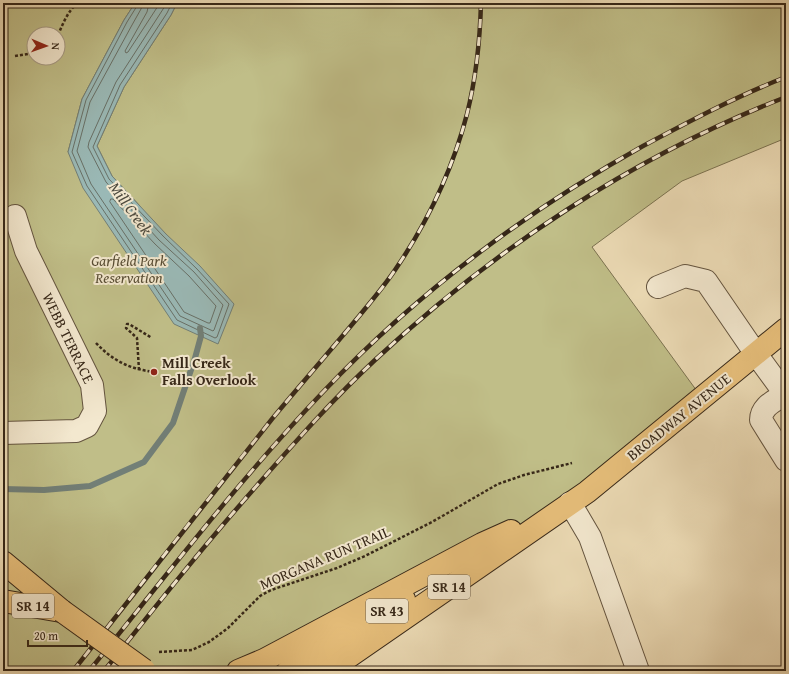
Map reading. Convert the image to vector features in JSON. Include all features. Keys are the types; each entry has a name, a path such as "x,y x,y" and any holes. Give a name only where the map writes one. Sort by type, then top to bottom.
{"main road":[{"name":"BROADWAY AVENUE","path":"328,671 587,492 786,329"},
{"name":"BROADWAY AVENUE","path":"238,671 264,660 482,544 570,503"},
{"name":"SR 43","path":"288,671 366,626 482,544"},
{"path":"3,562 62,611"},
{"name":"SR 14","path":"3,601 62,611 146,671"}],"street":[{"name":"WEBB TERRACE","path":"3,433 76,431 87,426 95,411 92,385 37,276 26,251 16,216"},
{"path":"658,287 685,276 706,280 756,354 786,394 763,409 761,414 761,420 786,460"},
{"path":"570,503 590,537 638,671"}],"path":[{"path":"62,26 74,6 78,3"},
{"path":"15,56 26,54"},
{"path":"139,370 137,338 126,328 127,324 152,338"},
{"path":"94,340 103,350 118,362 139,370 154,372"},
{"name":"MORGANA RUN TRAIL","path":"159,652 192,650 209,642 228,628 260,596 271,590 336,568 365,556 432,522 498,484 524,475 572,463"}],"green space":[{"name":"Garfield Park Reservation","path":"3,3 135,3 124,20 82,99 68,152 140,206 112,176 97,146 124,87 171,15 177,3 786,3 786,138 682,181 592,247 702,398 587,492 238,671 149,671 119,652 104,671 3,671"}],"water":[{"path":"135,3 177,3 171,15 124,87 97,146 112,176 166,234 200,266 234,304 218,344 174,324 83,188 68,152 82,99 124,20"}],"waterway":[{"name":"Mill Creek","path":"3,489 44,490 90,486 144,462 173,423 195,358 201,336 200,328"}],"railway":[{"path":"73,671 272,419 379,291 393,273 419,231 447,174 455,154 467,114 479,45 481,3"},
{"path":"89,671 203,529 292,425 359,356 434,288 514,227 556,198 599,172 643,146 696,118 750,92 786,77"},
{"path":"104,671 220,528 302,435 360,374 421,319 468,280 568,209 674,147 786,97"}],"place":[{"name":"Mill Creek Falls Overlook","path":"154,372"}]}
